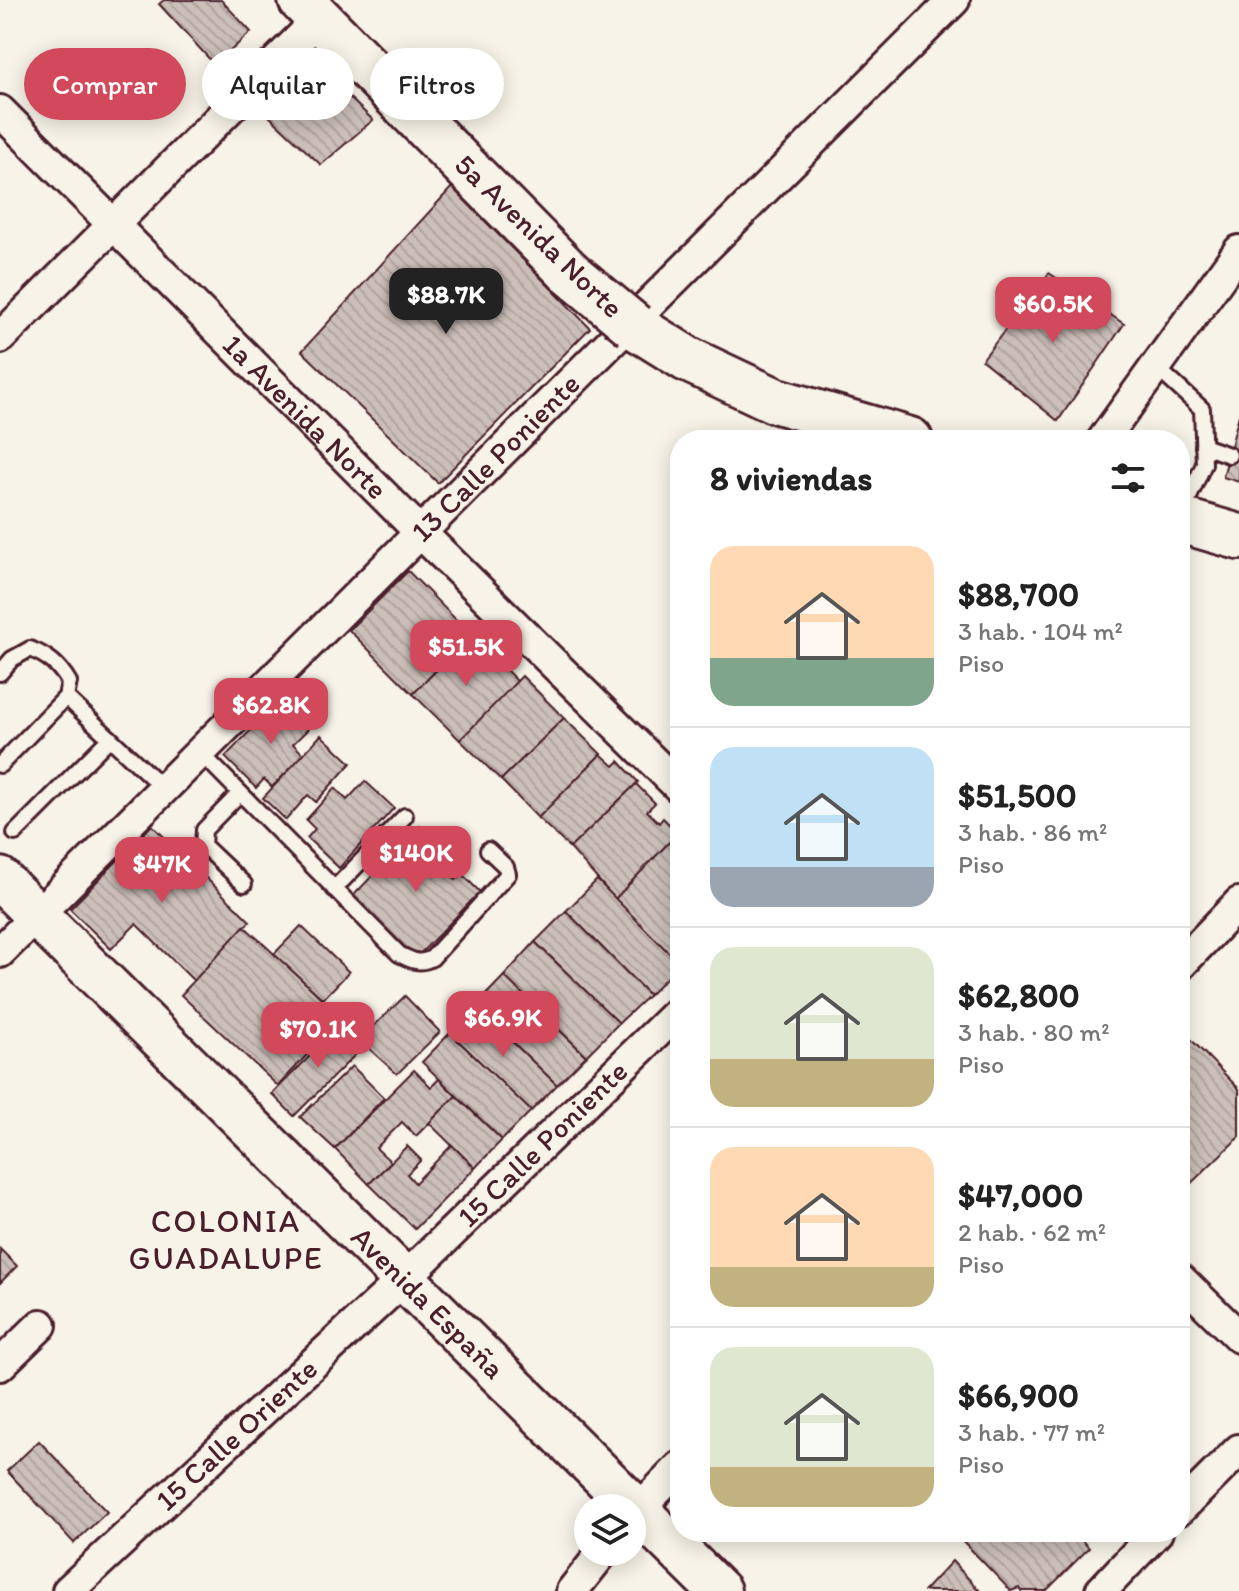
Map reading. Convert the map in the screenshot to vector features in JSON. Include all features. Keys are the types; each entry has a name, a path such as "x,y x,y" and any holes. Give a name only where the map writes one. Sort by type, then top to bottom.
{"main road":[{"name":"5a Avenida Norte","path":"310,10 569,272 634,326 710,371 774,400 876,430"},
{"path":"1190,522 1239,537"},
{"name":"Avenida España","path":"0,879 404,1279 615,1494"},
{"name":"Avenida España","path":"646,1524 719,1591"}],"street":[{"name":"13 Calle Poniente","path":"0,952 954,0"},
{"path":"0,338 114,223 310,10"},
{"name":"1a Avenida Norte","path":"0,111 670,778"},
{"path":"1110,430 1239,251"},
{"path":"1190,954 1239,903"},
{"name":"15 Calle Poniente","path":"404,1279 670,1020"},
{"name":"15 Calle Oriente","path":"85,1586 404,1279"},
{"path":"1190,1289 1239,1337"},
{"path":"0,1365 41,1325"},
{"path":"1190,1499 1239,1450"},
{"path":"646,1501 670,1477"},
{"path":"1101,1591 1148,1542"},
{"path":"572,1591 592,1566"}],"lane":[{"path":"1157,368 1202,409 1204,464 1190,496"},
{"path":"1203,446 1229,455"},
{"path":"0,673 12,659 30,649 47,656 63,671 69,682 66,697 0,765"},
{"path":"66,697 163,788"},
{"path":"15,833 110,738"},
{"path":"200,752 399,954 423,963 432,958 508,874 506,867 488,850"},
{"path":"240,793 201,837 203,845 244,884"},
{"path":"334,889 405,816"}],"building":[{"path":"164,0 221,0 251,32 234,48 202,48 202,51 159,4"},
{"path":"354,102 373,120 321,165 273,120 354,120"},
{"path":"452,187 590,328 438,483 302,351"},
{"path":"1049,273 1124,324 1058,421 982,360"},
{"path":"1239,415 1239,482 1223,477"},
{"path":"408,571 471,635 413,694 349,630"},
{"path":"471,635 518,682 460,740 413,694"},
{"path":"522,676 564,718 501,780 460,740"},
{"path":"283,697 312,725 293,744 304,755 272,787 264,779 256,788 225,757"},
{"path":"564,718 601,754 538,818 501,780"},
{"path":"321,735 351,763 316,802 308,795 286,820 263,798"},
{"path":"601,754 614,766 619,761 638,782 570,848 538,818"},
{"path":"365,781 394,808 339,868 307,838 315,829 306,820 335,788 347,800"},
{"path":"636,784 655,803 647,811 659,823 663,818 670,825 670,841 615,899 570,848"},
{"path":"152,825 250,921 194,981 136,924 111,949 70,909"},
{"path":"420,826 444,849 435,858 456,880 462,874 480,892 416,958 353,896"},
{"path":"670,841 670,954 615,899"},
{"path":"597,880 670,954 670,974 649,995 566,911"},
{"path":"566,911 649,995 619,1023 535,942"},
{"path":"244,926 342,1017 278,1086 181,995"},
{"path":"301,926 349,972 323,999 274,954"},
{"path":"535,942 619,1023 586,1056 504,976"},
{"path":"504,976 586,1056 557,1085 475,1006"},
{"path":"405,996 440,1032 397,1074 361,1038"},
{"path":"475,1006 557,1085 531,1111 450,1033"},
{"path":"343,1023 365,1045 294,1116 272,1094"},
{"path":"450,1033 531,1111 502,1140 422,1062"},
{"path":"1190,1038 1239,1089 1239,1137 1190,1184"},
{"path":"352,1066 384,1098 335,1149 300,1117"},
{"path":"414,1070 431,1087 439,1079 456,1096 416,1136 402,1122 376,1148 391,1162 369,1184 335,1149"},
{"path":"456,1096 502,1140 475,1168 429,1123"},
{"path":"452,1145 475,1168 415,1229 369,1184 407,1146 421,1160 407,1174 415,1183"},
{"path":"0,1249 17,1266 0,1283"},
{"path":"39,1441 107,1512 74,1543 7,1471"},
{"path":"964,1542 1083,1542 1089,1548 1046,1591 1021,1591 1019,1588 1011,1591"},
{"path":"952,1561 980,1591 924,1591"}],"district":[{"name":"COLONIA GUADALUPE","path":"226,1240"}]}
